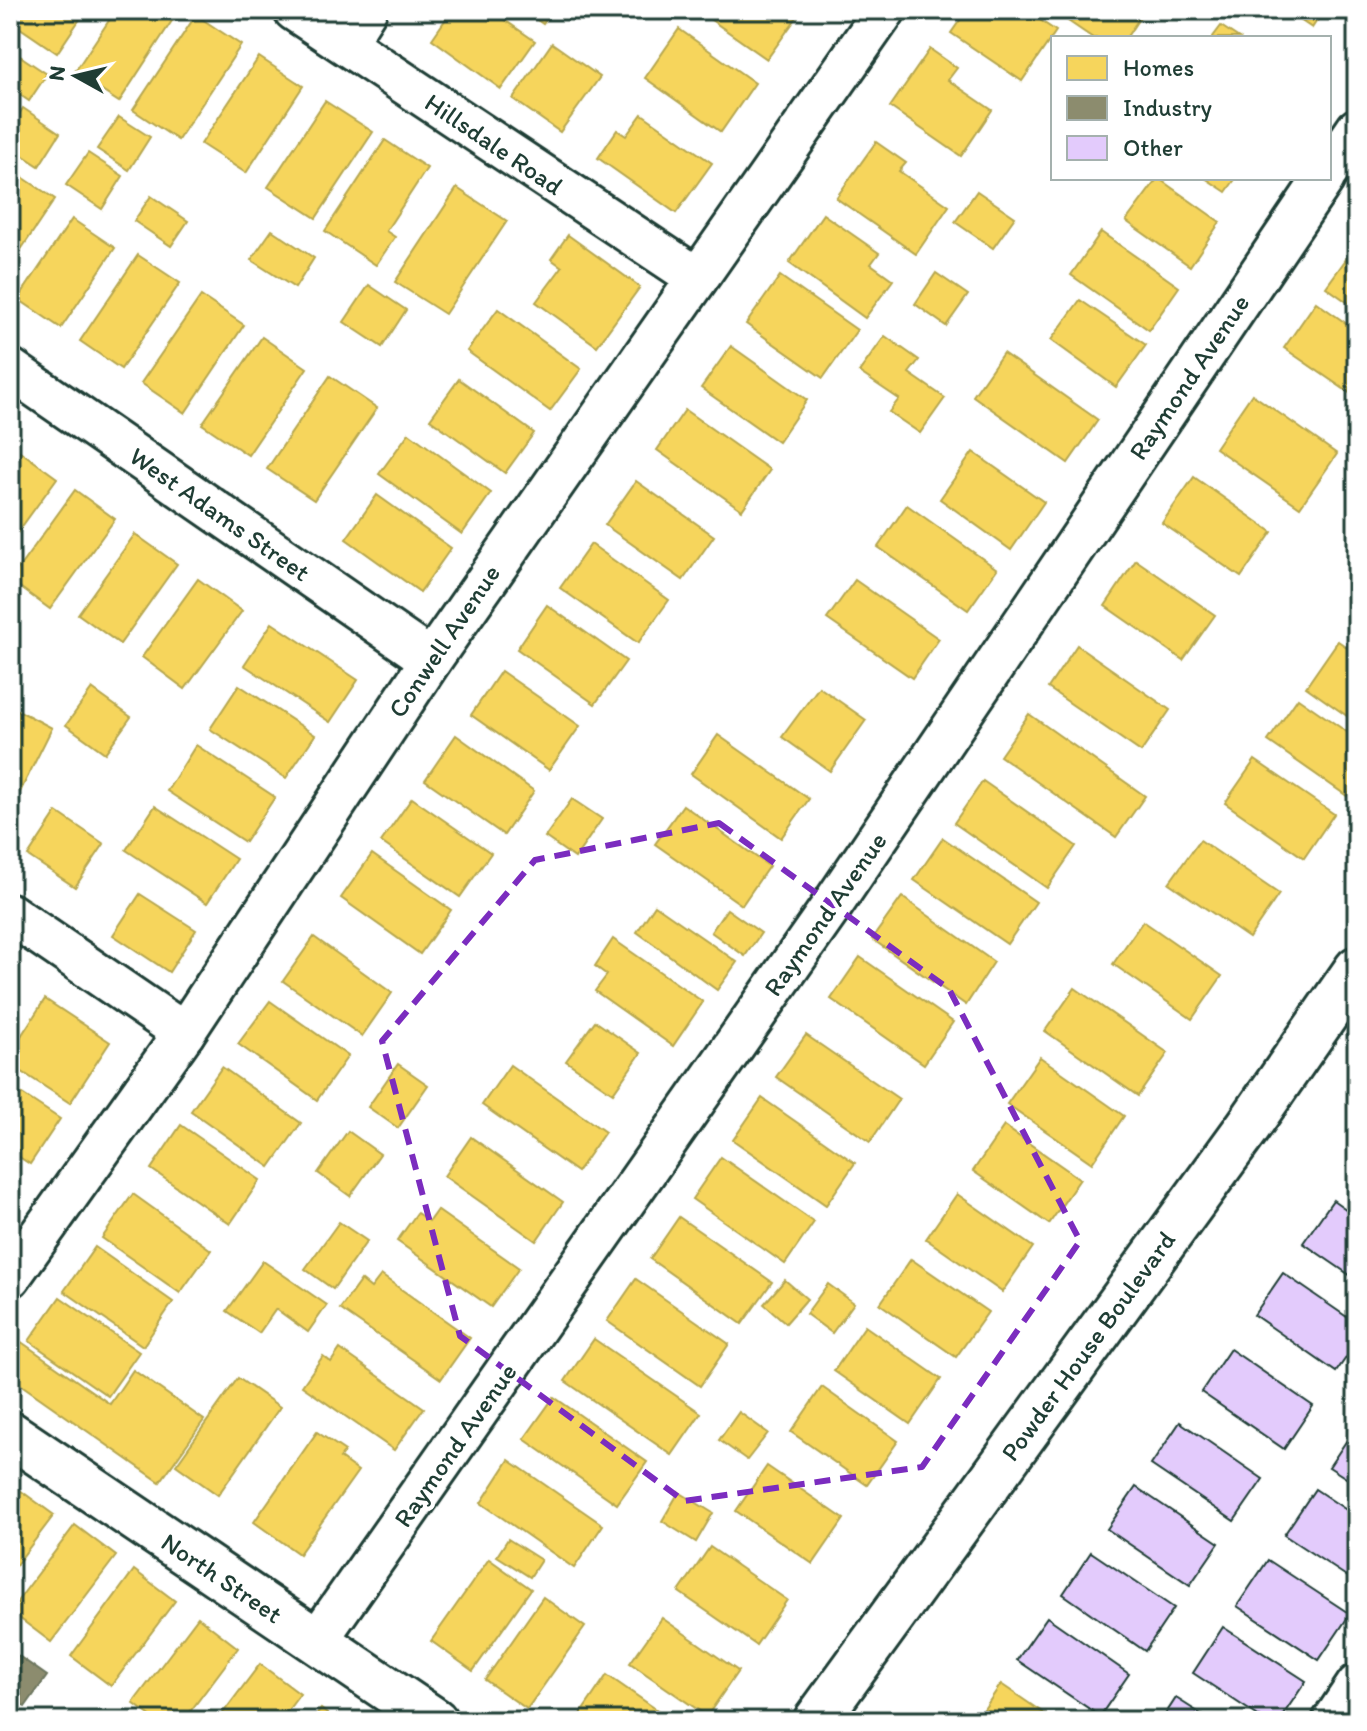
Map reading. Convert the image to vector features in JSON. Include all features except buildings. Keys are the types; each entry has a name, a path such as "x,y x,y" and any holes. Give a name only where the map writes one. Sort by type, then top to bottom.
{"main road":[{"name":"Powder House Boulevard","path":"816,1721 1247,1128 1357,969"},
{"name":"North Street","path":"10,1434 435,1721"}],"street":[{"name":"Hillsdale Road","path":"294,10 645,247 696,277"},
{"path":"345,43 366,10"},
{"name":"Conwell Avenue","path":"10,1277 184,1033 431,660 885,10"},
{"path":"1331,167 1357,129"},
{"name":"Raymond Avenue","path":"316,1642 829,910 1323,180"},
{"name":"West Adams Street","path":"10,369 431,660"},
{"path":"10,914 184,1033"},
{"path":"1333,1721 1357,1685"}],"highlighted area":[{"path":"719,823 949,989 1080,1241 922,1467 684,1501 460,1336 382,1041 535,860"}]}
